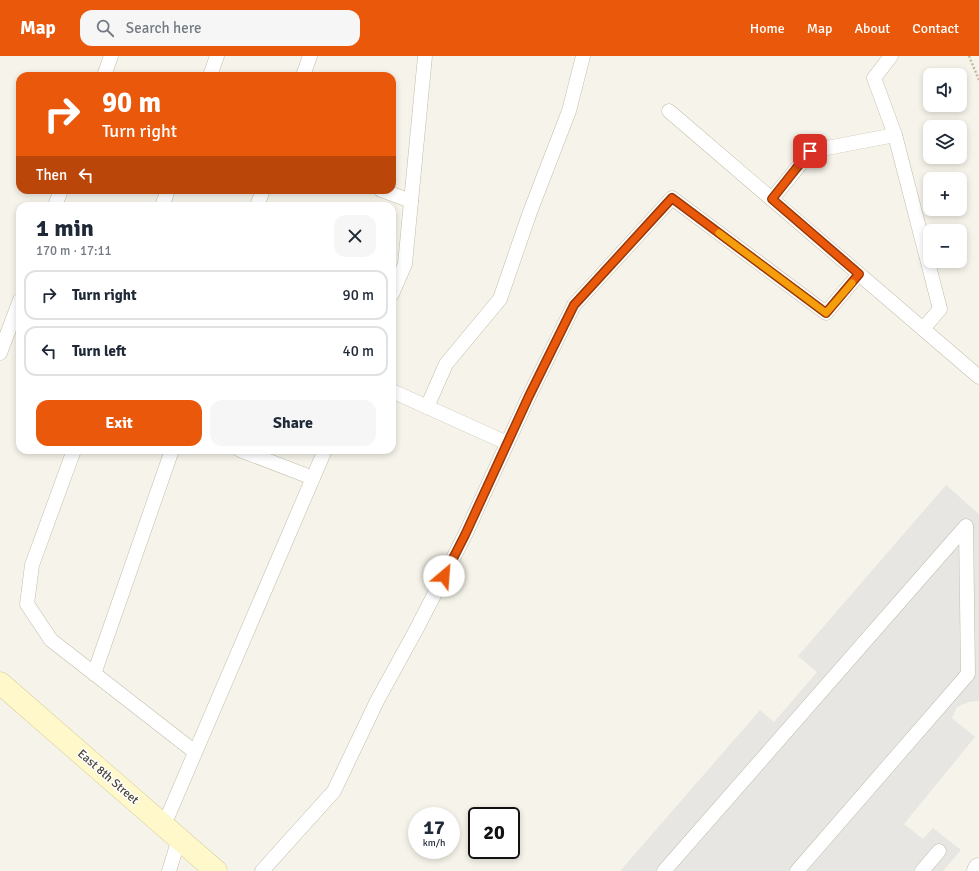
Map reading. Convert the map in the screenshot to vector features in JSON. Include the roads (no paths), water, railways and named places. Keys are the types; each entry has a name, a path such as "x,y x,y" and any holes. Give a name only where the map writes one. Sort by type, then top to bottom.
{"main road":[{"name":"East 8th Street","path":"0,683 216,871"}],"lane":[{"path":"105,72 111,56"},
{"path":"211,72 217,56"},
{"path":"304,72 310,56"},
{"path":"396,285 405,264 425,56"},
{"path":"427,406 446,364 500,299 530,212 569,111 583,56"},
{"path":"891,56 874,78 896,135 940,309 923,329"},
{"path":"669,111 979,377"},
{"path":"772,199 810,151 896,135"},
{"path":"392,194 411,201"},
{"path":"262,871 334,791 377,701 416,630 465,535 507,443 574,305 672,198 826,313 859,274"},
{"path":"0,353 16,311"},
{"path":"396,393 507,443"},
{"path":"73,454 32,565 27,604 51,640 195,752"},
{"path":"94,674 171,454"},
{"path":"250,454 313,478"},
{"path":"169,871 171,832 195,752 323,454"},
{"path":"664,871 966,526 968,674 797,871"},
{"path":"922,871 939,851"}]}
